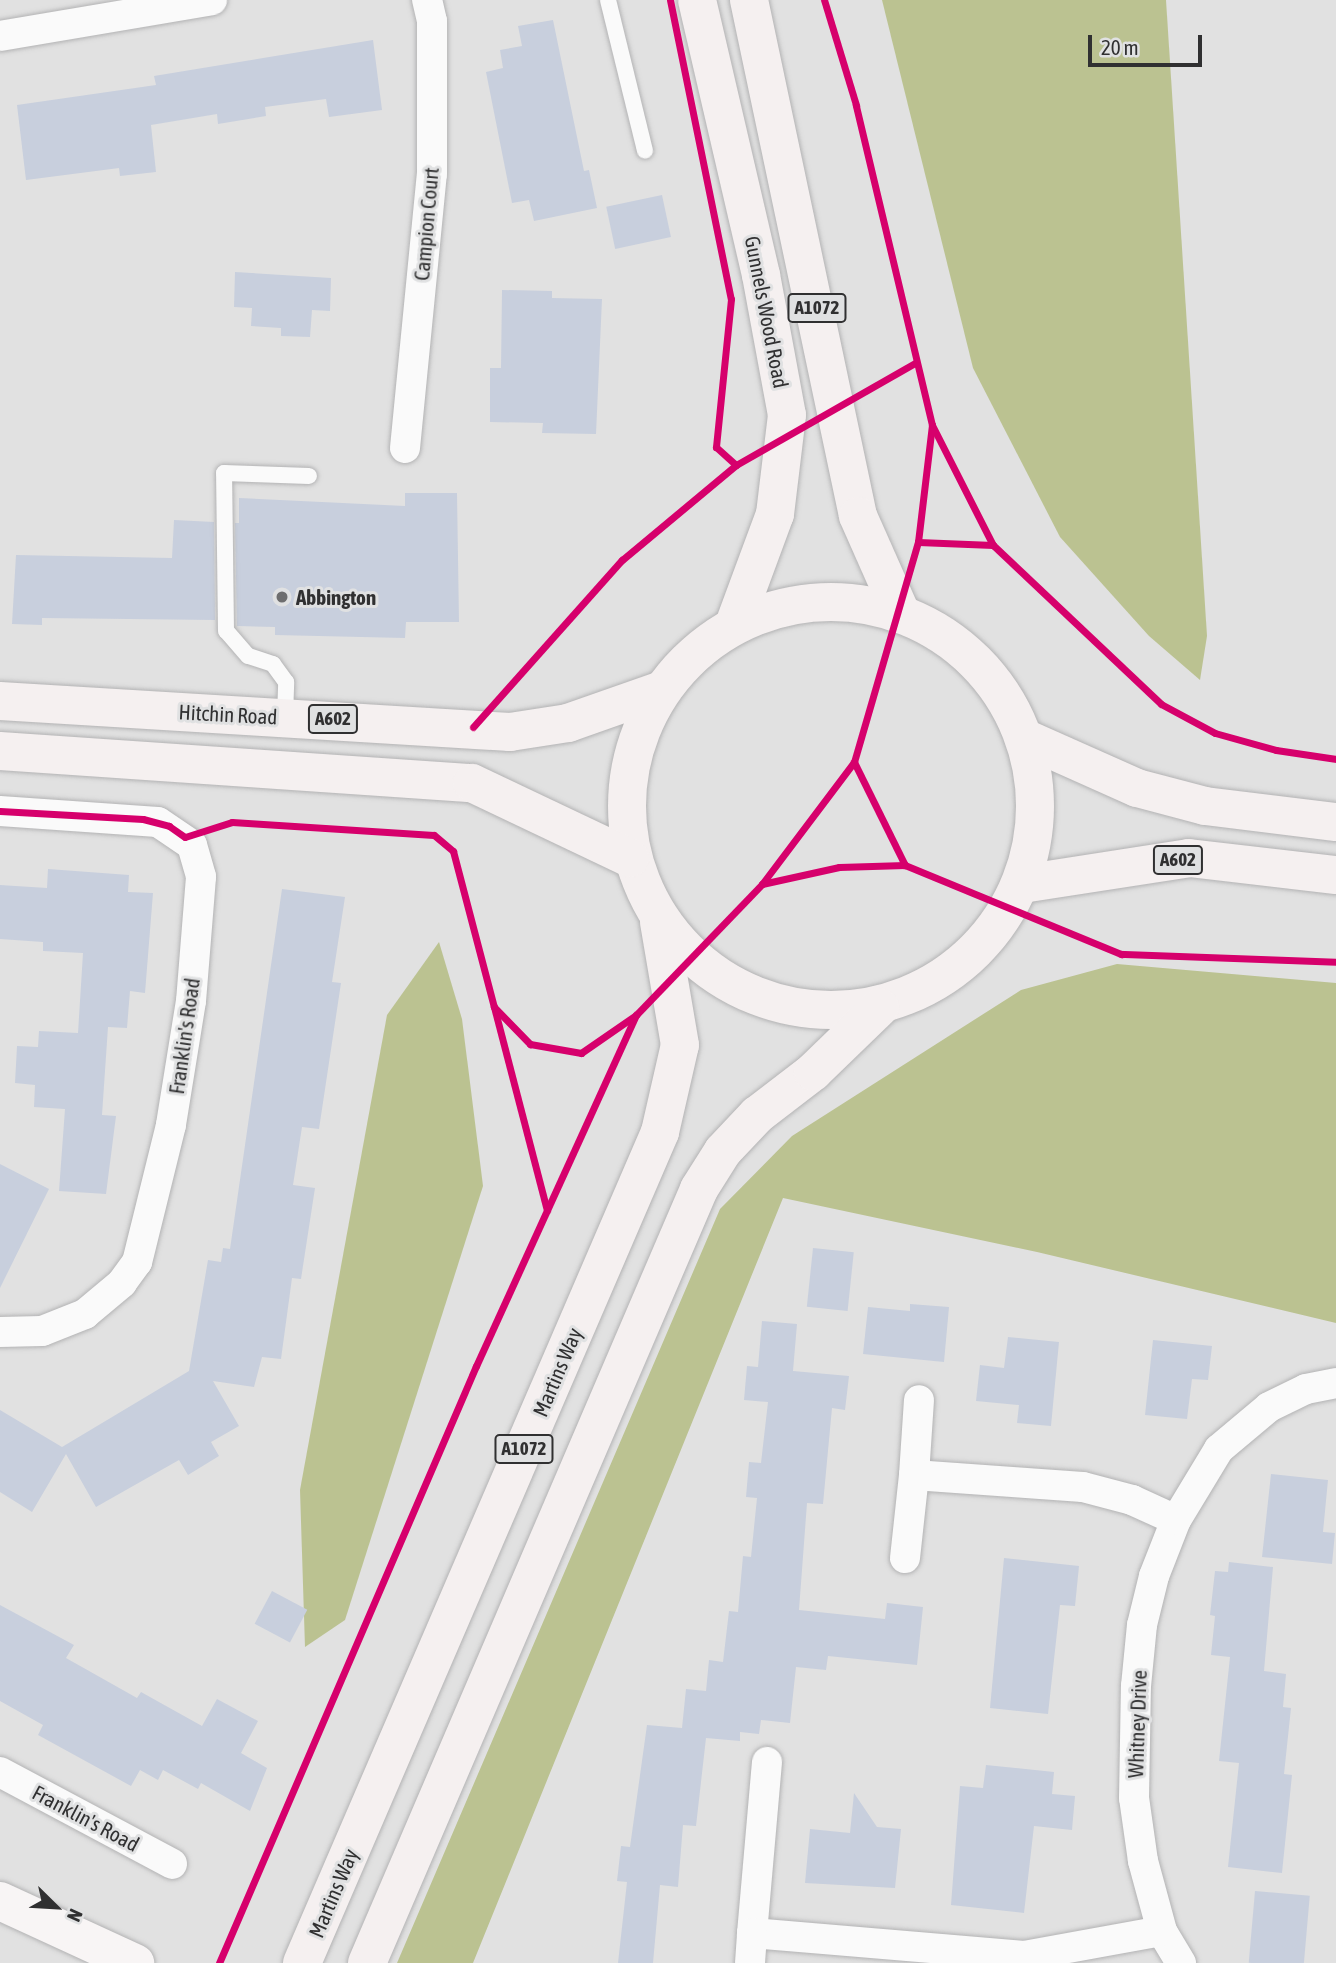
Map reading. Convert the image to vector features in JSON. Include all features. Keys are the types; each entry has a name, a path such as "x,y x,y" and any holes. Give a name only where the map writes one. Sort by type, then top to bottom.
{"main road":[{"name":"Gunnels Wood Road","path":"697,0 761,275 787,415 775,514 735,622"},
{"name":"A1072","path":"749,0 858,516 900,611"},
{"name":"A602","path":"817,599 900,611 955,640 996,682 1027,739 1036,828 1022,884 970,959 926,990 880,1007 796,1010 725,985 659,922 630,858 626,778 659,691 735,622 817,599"},
{"name":"Hitchin Road","path":"0,701 510,732 568,723 659,691"},
{"path":"1027,739 1137,788 1205,806 1336,822"},
{"path":"0,751 472,783 630,858"},
{"name":"A602","path":"1022,884 1189,858 1336,875"},
{"name":"Martins Way","path":"302,1963 660,1132 680,1045 659,922"},
{"name":"A1072","path":"367,1963 699,1189 723,1151 757,1115 813,1072 880,1007"},
{"path":"0,1901 135,1963"}],"street":[{"path":"0,36 212,0"},
{"name":"Campion Court","path":"405,449 432,174 432,21 427,0"},
{"name":"Franklin's Road","path":"0,811 158,822 192,845 201,877 191,1001 174,1111 137,1262 122,1283 85,1314 41,1331 0,1332"},
{"name":"Whitney Drive","path":"1181,1963 1162,1930 1143,1861 1134,1798 1136,1686 1142,1625 1176,1520 1201,1474 1241,1427 1306,1389 1336,1382"},
{"path":"905,1558 919,1400"},
{"path":"914,1475 1083,1487 1109,1492 1176,1520"},
{"path":"750,1963 767,1762"},
{"name":"Franklin's Road","path":"0,1772 172,1864"},
{"path":"752,1933 1024,1956 1162,1930"}],"lane":[{"path":"608,0 645,151"},
{"path":"285,717 286,682 272,664 248,656 226,631 224,473 309,476"}],"green space":[{"path":"882,0 1166,0 1207,636 1200,680 1149,636 1060,537 973,368"},
{"path":"439,942 462,1019 483,1186 345,1620 305,1647 300,1490 387,1015"},
{"path":"1117,964 1336,983 1336,1323 1037,1252 783,1198 473,1963 397,1963 720,1209 792,1136 1021,990"}],"building":[{"path":"553,20 584,171 589,170 597,208 534,221 529,200 512,203 486,72 503,68 500,50 522,46 518,26"},
{"path":"373,40 382,110 329,117 326,99 265,107 266,116 218,124 217,114 151,125 156,172 120,176 119,168 26,180 17,105 156,85 154,76"},
{"path":"662,195 671,237 615,249 606,207"},
{"path":"235,272 331,278 330,311 312,310 310,337 281,336 281,328 251,326 252,308 234,307"},
{"path":"502,290 552,291 552,298 602,299 596,434 542,433 543,423 490,422 490,368 501,368"},
{"path":"405,493 457,493 459,622 406,622 405,638 275,635 275,627 237,626 235,523 239,523 239,498 405,506"},
{"path":"174,520 214,522 215,620 42,618 42,625 12,624 16,555 172,558"},
{"path":"48,869 129,875 128,892 153,893 145,993 130,991 127,1028 108,1027 102,1115 116,1116 106,1194 59,1191 65,1109 34,1107 35,1085 15,1083 17,1046 38,1047 39,1031 78,1033 83,953 43,951 43,942 0,939 0,885 47,888"},
{"path":"282,889 345,897 332,982 341,983 319,1129 302,1127 293,1185 315,1188 301,1279 292,1278 281,1359 262,1357 254,1387 213,1381 239,1426 211,1442 219,1456 188,1475 179,1460 96,1507 66,1454 32,1512 0,1492 0,1410 62,1447 189,1371 208,1260 221,1262 223,1248 230,1249"},
{"path":"0,1164 49,1189 0,1288"},
{"path":"813,1248 854,1252 848,1311 807,1307"},
{"path":"910,1304 949,1307 944,1362 863,1354 868,1307 910,1311"},
{"path":"762,1321 797,1324 793,1371 849,1376 845,1410 832,1408 823,1504 807,1503 799,1610 885,1619 887,1603 923,1607 917,1665 828,1656 826,1670 796,1667 790,1723 761,1720 759,1734 740,1732 740,1741 706,1738 696,1826 683,1825 678,1887 660,1885 653,1963 618,1963 627,1882 617,1881 621,1846 630,1847 647,1725 682,1728 686,1689 706,1691 709,1660 723,1662 729,1611 738,1612 743,1556 751,1557 757,1498 746,1497 749,1462 761,1463 768,1402 744,1400 747,1366 758,1367"},
{"path":"1008,1337 1059,1342 1051,1426 1017,1423 1019,1405 976,1401 980,1365 1004,1368"},
{"path":"1153,1340 1212,1346 1208,1380 1192,1379 1187,1419 1145,1415"},
{"path":"1271,1474 1328,1480 1323,1532 1335,1533 1332,1564 1262,1557"},
{"path":"1004,1558 1079,1566 1075,1606 1060,1605 1048,1714 990,1708"},
{"path":"1229,1562 1273,1567 1264,1671 1286,1674 1283,1707 1291,1708 1284,1774 1292,1775 1282,1873 1228,1867 1239,1763 1219,1761 1230,1657 1211,1655 1215,1616 1210,1615 1215,1571 1228,1572"},
{"path":"272,1591 307,1610 290,1642 255,1624"},
{"path":"0,1605 74,1645 66,1658 137,1698 141,1692 202,1726 217,1699 258,1721 241,1753 267,1768 250,1811 201,1783 198,1789 163,1770 158,1780 140,1770 131,1786 38,1735 43,1725 0,1701"},
{"path":"986,1765 1054,1772 1052,1794 1075,1796 1072,1830 1034,1826 1024,1913 951,1905 960,1786 983,1788"},
{"path":"854,1793 877,1827 901,1829 895,1888 805,1883 810,1829 850,1833"},
{"path":"1255,1891 1310,1896 1304,1963 1249,1963"}],"cycle path":[{"path":"670,0 731,299 716,447 736,465"},
{"path":"0,811 143,819 169,826 185,837 232,822 434,835 453,851 494,1007 530,1044 581,1053 636,1015 762,884 854,762 918,542 932,425 856,105 824,0"},
{"path":"473,727 622,560 736,465 915,363"},
{"path":"932,425 993,545"},
{"path":"918,542 993,545 1161,704 1215,733 1276,750 1336,759"},
{"path":"854,762 905,865"},
{"path":"762,884 839,867 905,865 1121,954 1336,962"},
{"path":"494,1007 547,1210"},
{"path":"219,1963 476,1366 636,1015"}],"place":[{"name":"Abbington","path":"282,597"}]}
